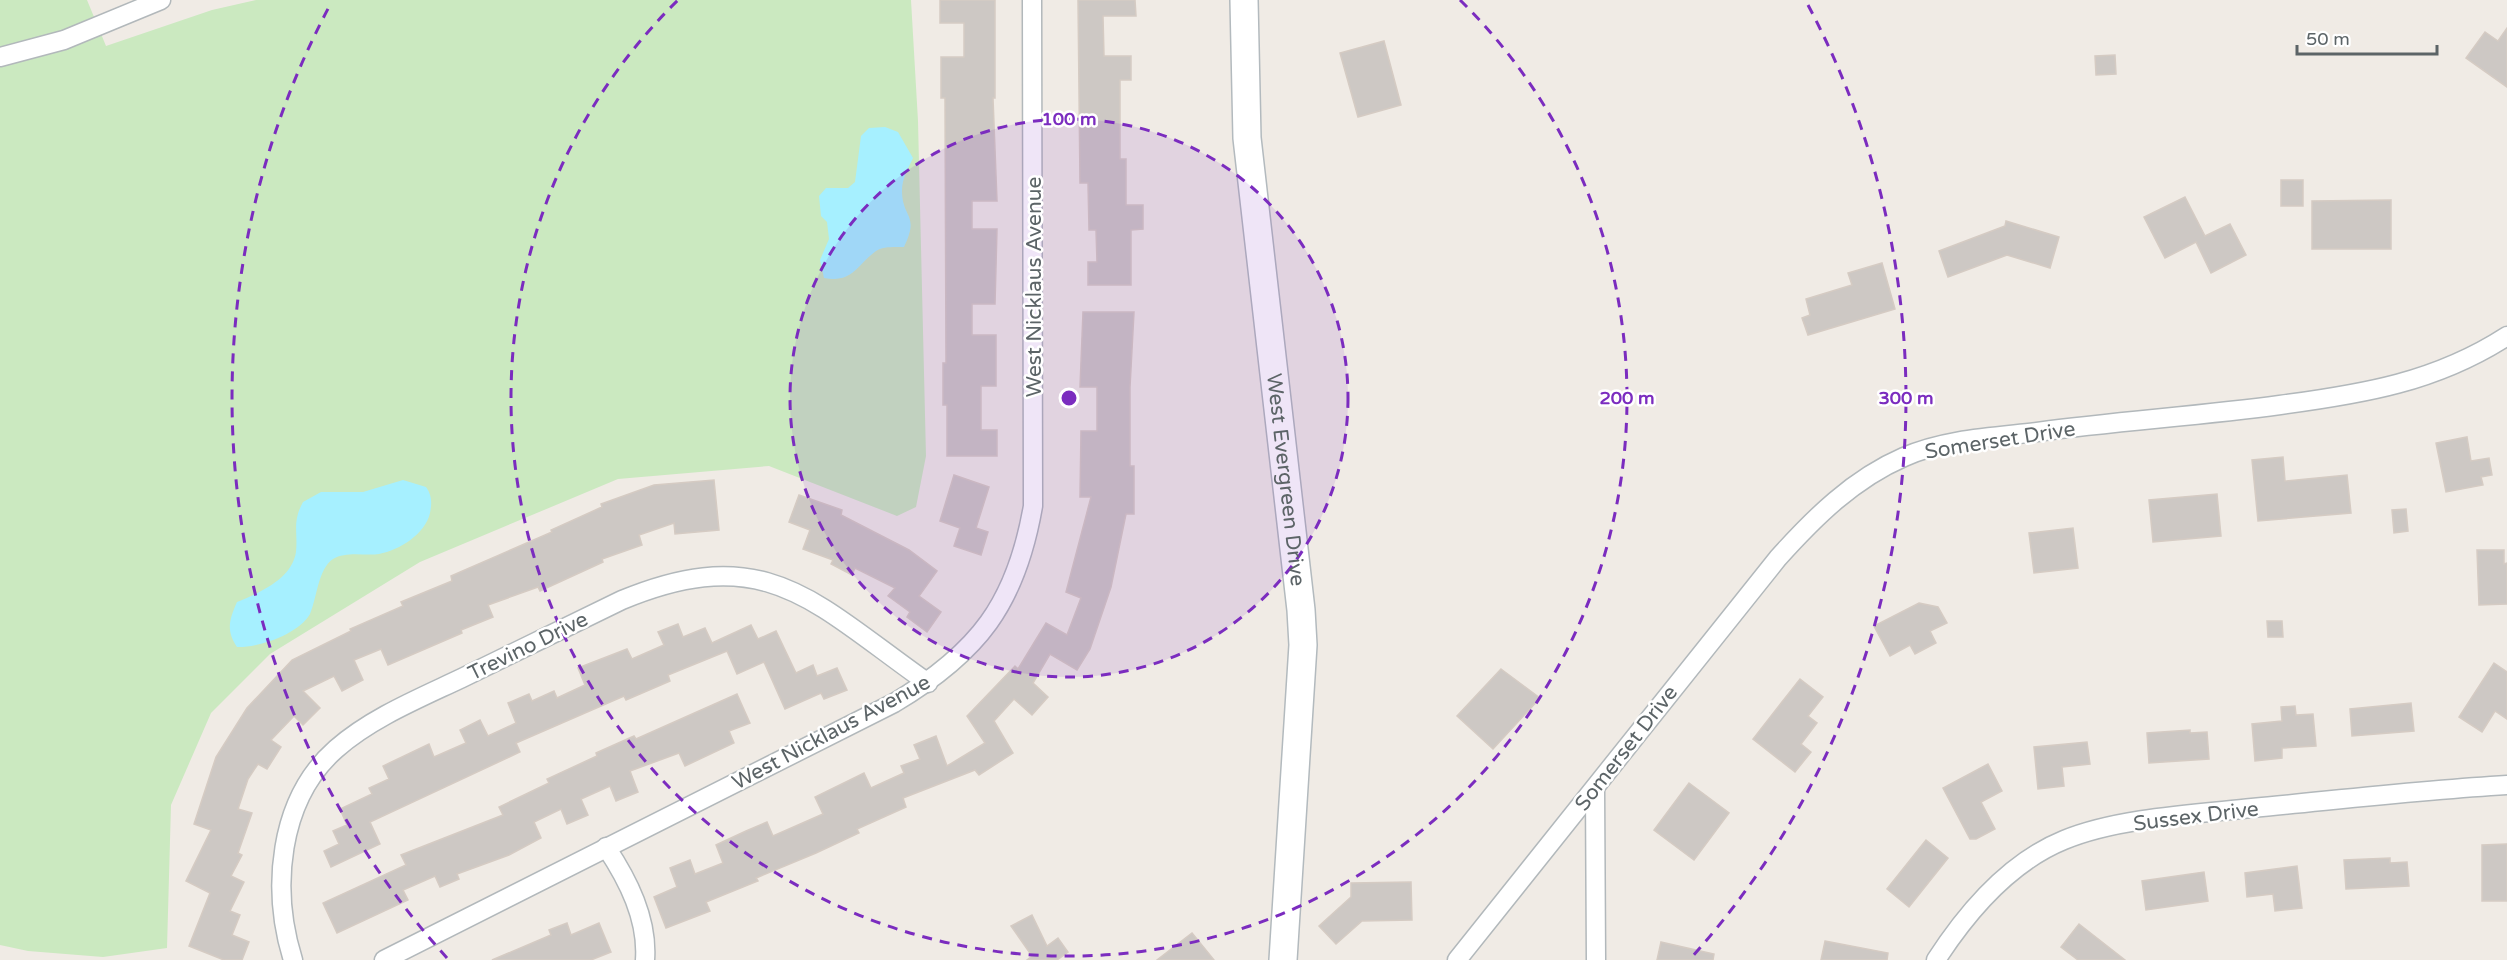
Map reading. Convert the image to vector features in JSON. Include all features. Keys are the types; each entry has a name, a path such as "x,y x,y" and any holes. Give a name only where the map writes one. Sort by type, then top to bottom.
{"street":[{"path":"0,57 64,40 161,0"},
{"name":"West Nicklaus Avenue","path":"384,960 894,704 953,664 999,609 1015,577 1027,543 1033,506 1032,0"},
{"name":"West Evergreen Drive","path":"1244,0 1247,138 1301,610 1303,645 1283,960"},
{"name":"Somerset Drive","path":"1457,960 1785,549 1826,508 1863,479 1894,462 1926,449 1973,440 2255,409 2388,387 2415,381 2463,362 2506,340"},
{"name":"Trevino Drive","path":"292,960 284,933 286,842 300,798 324,761 365,728 622,600 658,585 695,577 732,575 768,581 801,594 928,683"},
{"name":"Sussex Drive","path":"1936,960 1960,926 2015,870 2046,848 2082,833 2202,813 2507,785"},
{"path":"1595,788 1596,960"},
{"path":"606,847 626,879 637,907 644,938 645,960"}],"green space":[{"path":"0,0 87,0 106,46 212,10 256,0 911,0 918,121 926,456 916,507 897,516 769,466 618,479 420,562 270,654 211,713 171,805 167,948 103,957 28,951 0,945"}],"water":[{"path":"885,127 898,132 913,158 902,186 903,200 910,222 909,236 904,247 879,249 848,276 834,279 824,278 820,260 829,239 827,222 821,216 819,196 826,188 848,188 855,182 861,136 869,128"},
{"path":"403,480 426,487 428,490 431,502 430,513 423,528 403,545 387,552 344,555 333,559 324,570 310,614 305,621 297,628 277,638 256,645 237,647 231,636 230,625 237,602 273,584 288,570 296,552 296,521 303,502 321,492 363,492"}],"building":[{"path":"940,0 995,0 995,98 993,98 997,201 972,201 972,229 997,229 995,304 972,304 972,335 996,335 996,386 981,386 981,430 997,430 997,456 947,456 947,405 943,405 943,363 946,363 945,98 941,98 941,57 964,57 964,23 940,23"},
{"path":"1078,0 1135,0 1136,16 1103,16 1104,56 1131,56 1131,80 1120,80 1120,159 1126,159 1126,205 1143,205 1143,229 1131,230 1131,285 1088,285 1088,262 1097,262 1096,230 1089,230 1088,183 1080,183"},
{"path":"2507,28 2507,87 2466,58 2485,32 2498,41"},
{"path":"1384,41 1401,105 1358,117 1340,53"},
{"path":"2115,55 2116,74 2096,75 2095,56"},
{"path":"2281,180 2303,180 2303,206 2281,206"},
{"path":"2185,197 2205,236 2230,224 2246,255 2211,273 2196,242 2165,258 2144,217"},
{"path":"2391,200 2391,249 2312,249 2312,201"},
{"path":"2006,221 2059,237 2050,268 2007,255 1948,277 1939,251 2005,226"},
{"path":"1882,263 1895,309 1808,335 1802,318 1810,315 1806,299 1852,285 1848,273"},
{"path":"1083,312 1134,312 1130,387 1130,466 1134,466 1134,514 1126,514 1111,587 1090,649 1077,670 1050,654 1033,683 1048,697 1032,715 1014,699 994,721 1013,753 979,775 975,770 903,798 906,807 857,829 859,833 756,878 758,881 706,902 710,911 666,928 654,897 677,887 670,868 690,860 695,874 723,863 716,845 767,822 773,836 823,814 815,797 864,773 871,788 904,773 901,766 920,759 914,745 936,736 947,766 985,743 967,716 1015,666 1018,669 1046,623 1067,635 1081,598 1066,592 1091,497 1080,497 1081,431 1097,431 1097,387 1080,387"},
{"path":"2467,437 2471,461 2489,458 2492,475 2481,477 2483,485 2446,492 2436,443"},
{"path":"2283,457 2285,481 2347,475 2351,513 2258,521 2252,460"},
{"path":"954,475 989,487 976,528 988,532 981,555 954,546 960,528 940,521"},
{"path":"714,480 719,530 675,534 674,523 639,535 642,545 602,559 603,562 540,591 538,587 488,605 493,617 461,630 462,633 388,665 381,649 354,660 363,680 342,691 334,676 303,691 320,708 303,725 294,716 271,740 281,747 267,769 258,764 248,779 238,809 252,813 238,853 242,855 231,876 244,882 230,911 240,915 232,935 249,942 242,960 224,960 189,946 210,893 186,881 211,830 194,824 216,757 247,708 292,660 351,631 350,629 403,606 401,602 452,581 451,576 552,532 551,530 602,507 601,504 654,485"},
{"path":"2217,494 2221,536 2153,542 2149,500"},
{"path":"799,495 842,510 841,515 909,550 937,571 919,596 941,612 927,632 907,617 910,612 888,596 895,588 855,568 852,575 831,564 833,560 803,549 810,530 789,522"},
{"path":"2406,509 2408,531 2394,533 2392,510"},
{"path":"2073,528 2078,568 2034,573 2029,533"},
{"path":"2477,550 2504,550 2504,564 2507,563 2507,604 2479,605"},
{"path":"1919,603 1938,607 1947,623 1930,631 1936,643 1915,654 1910,645 1890,656 1874,626"},
{"path":"2267,621 2282,621 2283,637 2268,637"},
{"path":"678,624 683,637 705,628 712,643 751,625 758,639 776,631 796,673 813,665 817,676 837,668 847,690 824,699 821,693 785,709 764,662 737,674 727,651 668,675 670,681 626,700 624,696 516,743 520,752 370,822 380,844 331,867 324,851 339,844 333,831 347,825 340,809 372,794 369,788 389,779 383,766 429,744 434,757 466,743 460,730 480,720 488,736 516,723 508,703 529,694 532,701 554,691 557,698 585,685 578,668 627,649 632,659 664,645 658,632"},
{"path":"2494,663 2507,672 2507,719 2495,711 2482,732 2459,717"},
{"path":"1501,669 1540,698 1493,749 1457,716"},
{"path":"1800,679 1823,697 1808,716 1817,723 1801,744 1811,752 1795,772 1753,739"},
{"path":"737,694 750,723 729,731 734,743 685,766 679,753 630,771 638,792 616,801 610,786 581,799 588,815 567,824 561,809 534,822 541,838 509,855 457,874 459,879 440,887 435,876 403,890 408,900 337,933 323,903 406,865 401,855 503,815 499,807 549,783 547,779 597,756 596,753 634,736 636,739"},
{"path":"2411,703 2414,731 2352,736 2350,709"},
{"path":"2295,706 2296,715 2313,714 2316,746 2282,748 2282,758 2255,761 2252,724 2282,721 2281,707"},
{"path":"2190,730 2190,733 2207,732 2209,759 2149,763 2147,733"},
{"path":"2087,742 2090,764 2062,767 2064,786 2038,789 2034,747"},
{"path":"1988,764 2002,791 1981,802 1995,829 1976,839 1970,839 1943,788"},
{"path":"1689,783 1729,813 1694,860 1654,830"},
{"path":"1926,840 1948,858 1909,907 1887,889"},
{"path":"2507,844 2507,901 2482,901 2482,845"},
{"path":"2390,858 2390,863 2407,862 2409,886 2346,889 2344,860"},
{"path":"2297,866 2302,908 2275,911 2273,894 2247,897 2245,873"},
{"path":"2204,872 2208,901 2146,910 2142,881"},
{"path":"1411,882 1412,920 1362,921 1336,944 1319,926 1351,897 1351,883"},
{"path":"1032,915 1047,946 1058,938 1068,952 1057,960 1027,960 1032,956 1011,926"},
{"path":"567,923 571,935 599,923 611,952 591,960 492,960 551,935 549,930"},
{"path":"2079,924 2125,960 2078,960 2061,947"},
{"path":"1192,933 1214,960 1157,960"},
{"path":"1825,941 1888,953 1887,960 1821,960"},
{"path":"1661,942 1714,954 1713,960 1657,960"}]}
